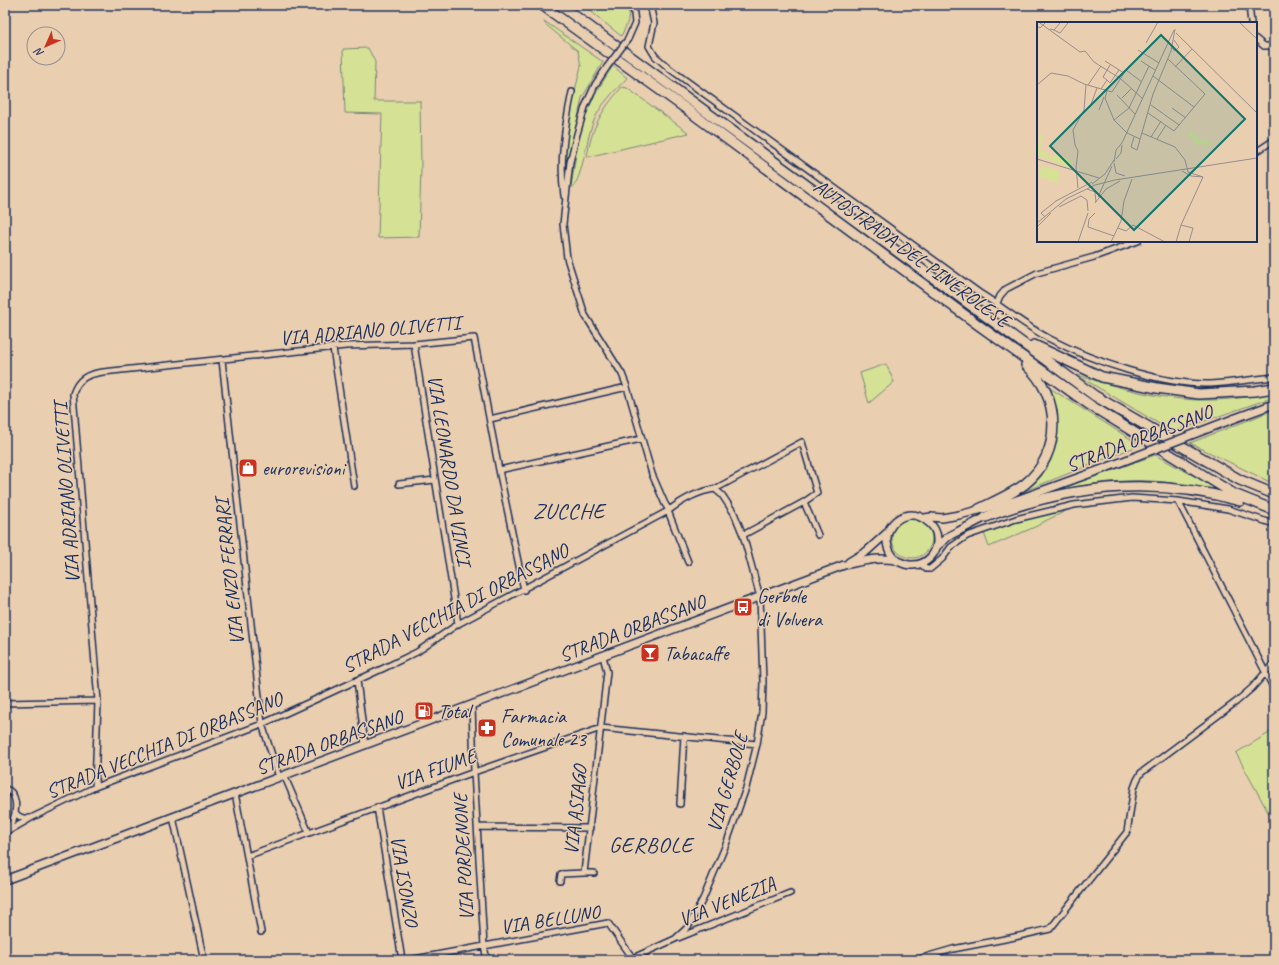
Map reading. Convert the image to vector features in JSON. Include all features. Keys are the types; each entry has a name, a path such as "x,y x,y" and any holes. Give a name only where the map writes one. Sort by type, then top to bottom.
{"highway":[{"name":"AUTOSTRADA DEL PINEROLESE","path":"542,5 1090,405 1234,494 1274,510"},
{"name":"AUTOSTRADA DEL PINEROLESE","path":"560,5 1095,396 1240,480 1274,494"},
{"path":"978,310 1041,349 1102,377 1157,388 1199,394 1255,391 1274,388"},
{"path":"977,324 1034,372 1045,389 1051,404 1054,428 1048,454 1036,474 1025,484 979,509"},
{"path":"986,518 1012,507 1064,494 1104,488 1140,486 1175,488 1199,492 1227,498 1274,513"}],"main road":[{"name":"STRADA ORBASSANO","path":"844,565 867,551 888,532 897,520 903,516 918,515 925,518 942,518 1014,501 1274,404"},
{"name":"STRADA ORBASSANO","path":"5,880 844,565 875,559 897,560 904,564 913,565 921,564 931,557 936,547 949,536 986,518 1014,501"},
{"path":"925,518 936,530 936,547"},
{"path":"888,532 887,538 889,551 897,560"}],"street":[{"path":"633,5 635,23 628,39 595,85 585,107 570,162 565,202 565,241 568,258 585,315 622,374 652,474 669,511 688,562"},
{"path":"650,5 654,23 650,46 655,56 928,256 1031,328 1050,339 1091,357 1136,372 1175,381 1210,384 1274,377"},
{"path":"1249,5 1251,22"},
{"path":"1257,40 1264,46 1274,46"},
{"path":"565,202 562,176 564,132 572,92"},
{"path":"1257,151 1274,140"},
{"path":"997,303 1000,296 1006,289 1037,273 1094,257 1135,242"},
{"name":"VIA ADRIANO OLIVETTI","path":"95,787 98,701 74,402 76,386 84,377 96,373 333,348 414,344 474,338 490,419"},
{"name":"VIA LEONARDO DA VINCI","path":"414,344 458,624"},
{"path":"333,348 354,486"},
{"name":"VIA ENZO FERRARI","path":"222,360 262,724 282,776 309,833"},
{"path":"524,590 490,419 627,387"},
{"path":"499,470 642,439"},
{"name":"STRADA VECCHIA DI ORBASSANO","path":"5,833 26,822 30,818 95,787 262,724 417,652 458,624 669,511 690,497 706,490 715,489 802,442 817,493 804,502"},
{"path":"399,484 435,480"},
{"name":"VIA GERBOLE","path":"634,959 675,939 688,927 703,899 724,849 746,788 757,744 762,712 763,682 760,597 734,513 722,495 715,489"},
{"path":"921,564 926,569 930,570 939,562 951,547 967,536 1016,518 1074,505 1132,498 1178,501 1228,510 1274,524"},
{"path":"1178,501 1274,688"},
{"path":"742,535 804,502 818,535"},
{"name":"VIA ASIAGO","path":"584,873 607,672 603,656"},
{"path":"915,960 953,949 1010,938 1050,928 1127,832 1134,788 1141,773 1236,702 1266,673 1274,663"},
{"path":"357,680 365,745"},
{"path":"5,703 98,701"},
{"name":"VIA PORDENONE","path":"472,705 474,772 484,946 487,960"},
{"name":"VIA FIUME","path":"247,856 377,807 600,728 757,744"},
{"path":"680,804 684,736"},
{"path":"5,789 14,795 15,798 15,812 13,819 5,833"},
{"path":"235,794 261,932"},
{"name":"VIA ISONZO","path":"377,807 402,960"},
{"path":"15,812 20,817 25,819 30,818"},
{"path":"173,817 204,960"},
{"path":"478,827 590,828"},
{"name":"VIA ASIAGO","path":"560,882 561,874 594,872"},
{"name":"VIA VENEZIA","path":"675,939 790,893"},
{"name":"VIA BELLUNO","path":"409,960 432,958 484,946 608,923 634,959"}],"green space":[{"path":"583,5 627,5 629,13 628,21 621,36"},
{"path":"544,21 603,62 582,98 567,169 564,169 568,120 581,66 578,51 545,24"},
{"path":"368,48 375,62 374,101 420,101 421,167 419,237 378,238 382,114 345,113 343,49"},
{"path":"613,66 627,78 599,110 596,116 582,167 576,183 572,188 580,133 583,124 601,84"},
{"path":"622,87 627,88 689,133 587,157 595,127 603,111"},
{"path":"886,364 894,382 869,403 860,373"},
{"path":"1077,375 1142,393 1193,400 1242,398 1274,393 1274,397 1173,432"},
{"path":"1048,387 1140,445 1022,492 1030,484 1050,457 1055,444 1057,428 1055,411"},
{"path":"1274,410 1274,484 1190,443"},
{"path":"1155,455 1217,488 1217,490 1171,483 1136,481 1098,483 1055,491"},
{"path":"1070,509 1037,526 989,547 984,533 1037,516"},
{"path":"912,518 920,520 926,524 930,530 932,538 930,546 926,552 920,556 912,558 904,556 898,552 894,546 892,538 894,530 898,524 904,520"},
{"path":"1274,730 1274,823 1236,753"}],"place":[{"name":"eurorevisioni","path":"248,468"},
{"name":"Gerbole di Volvera","path":"743,607"},
{"name":"Tabacaffe","path":"650,653"},
{"name":"Total","path":"424,711"},
{"name":"Farmacia Comunale 23","path":"487,728"}],"district":[{"name":"ZUCCHE","path":"569,510"},
{"name":"GERBOLE","path":"651,844"}]}
